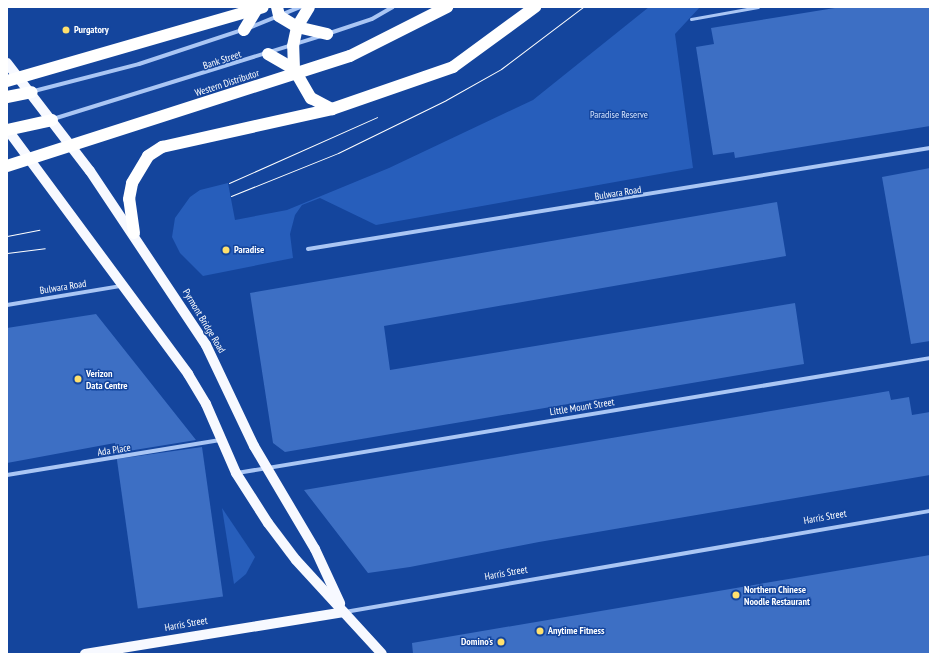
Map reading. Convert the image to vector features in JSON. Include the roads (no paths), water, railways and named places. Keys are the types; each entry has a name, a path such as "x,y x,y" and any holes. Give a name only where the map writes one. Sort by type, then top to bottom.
{"highway":[{"path":"244,30 258,7"},
{"path":"7,81 263,7"},
{"path":"309,7 297,27 293,46 294,69 311,98 332,109"},
{"name":"Western Distributor","path":"7,166 350,56 447,7"},
{"path":"134,233 129,199 132,183 145,161 162,147 332,109 453,67 535,7"},
{"path":"278,11 297,27 327,34"},
{"path":"268,54 294,69"},
{"path":"7,97 32,92"},
{"path":"7,130 52,120"}],"main road":[{"name":"Pyrmont Bridge Road","path":"7,63 32,92 134,233 206,345 266,466 315,549 344,612"},
{"name":"Pyrmont Bridge Road","path":"7,130 188,374 223,439 236,473 296,560 382,654"},
{"name":"Harris Street","path":"85,654 344,612"}],"street":[{"path":"32,92 139,64 244,30 278,11 300,7"},
{"name":"Bank Street","path":"52,120 293,46 372,19 393,7"},
{"name":"Bulwara Road","path":"308,249 930,148"},
{"name":"Bulwara Road","path":"7,304 122,286"},
{"name":"Little Mount Street","path":"236,473 266,466 930,358"},
{"name":"Ada Place","path":"7,476 223,439"},
{"name":"Harris Street","path":"344,612 930,511"}],"lane":[{"path":"691,19 758,7"}],"tram line":[{"path":"231,196 338,153 446,100 501,69 583,7"},
{"path":"229,183 377,117"},
{"path":"7,236 39,230"},
{"path":"7,253 45,248"}],"place":[{"name":"Purgatory","path":"66,30"},
{"name":"Paradise","path":"226,250"},
{"name":"Verizon Data Centre","path":"78,379"},
{"name":"Northern Chinese Noodle Restaurant","path":"736,595"},
{"name":"Anytime Fitness","path":"540,631"},
{"name":"Domino's","path":"501,642"}],"park label":[{"name":"Paradise Reserve","path":"619,115"}]}
